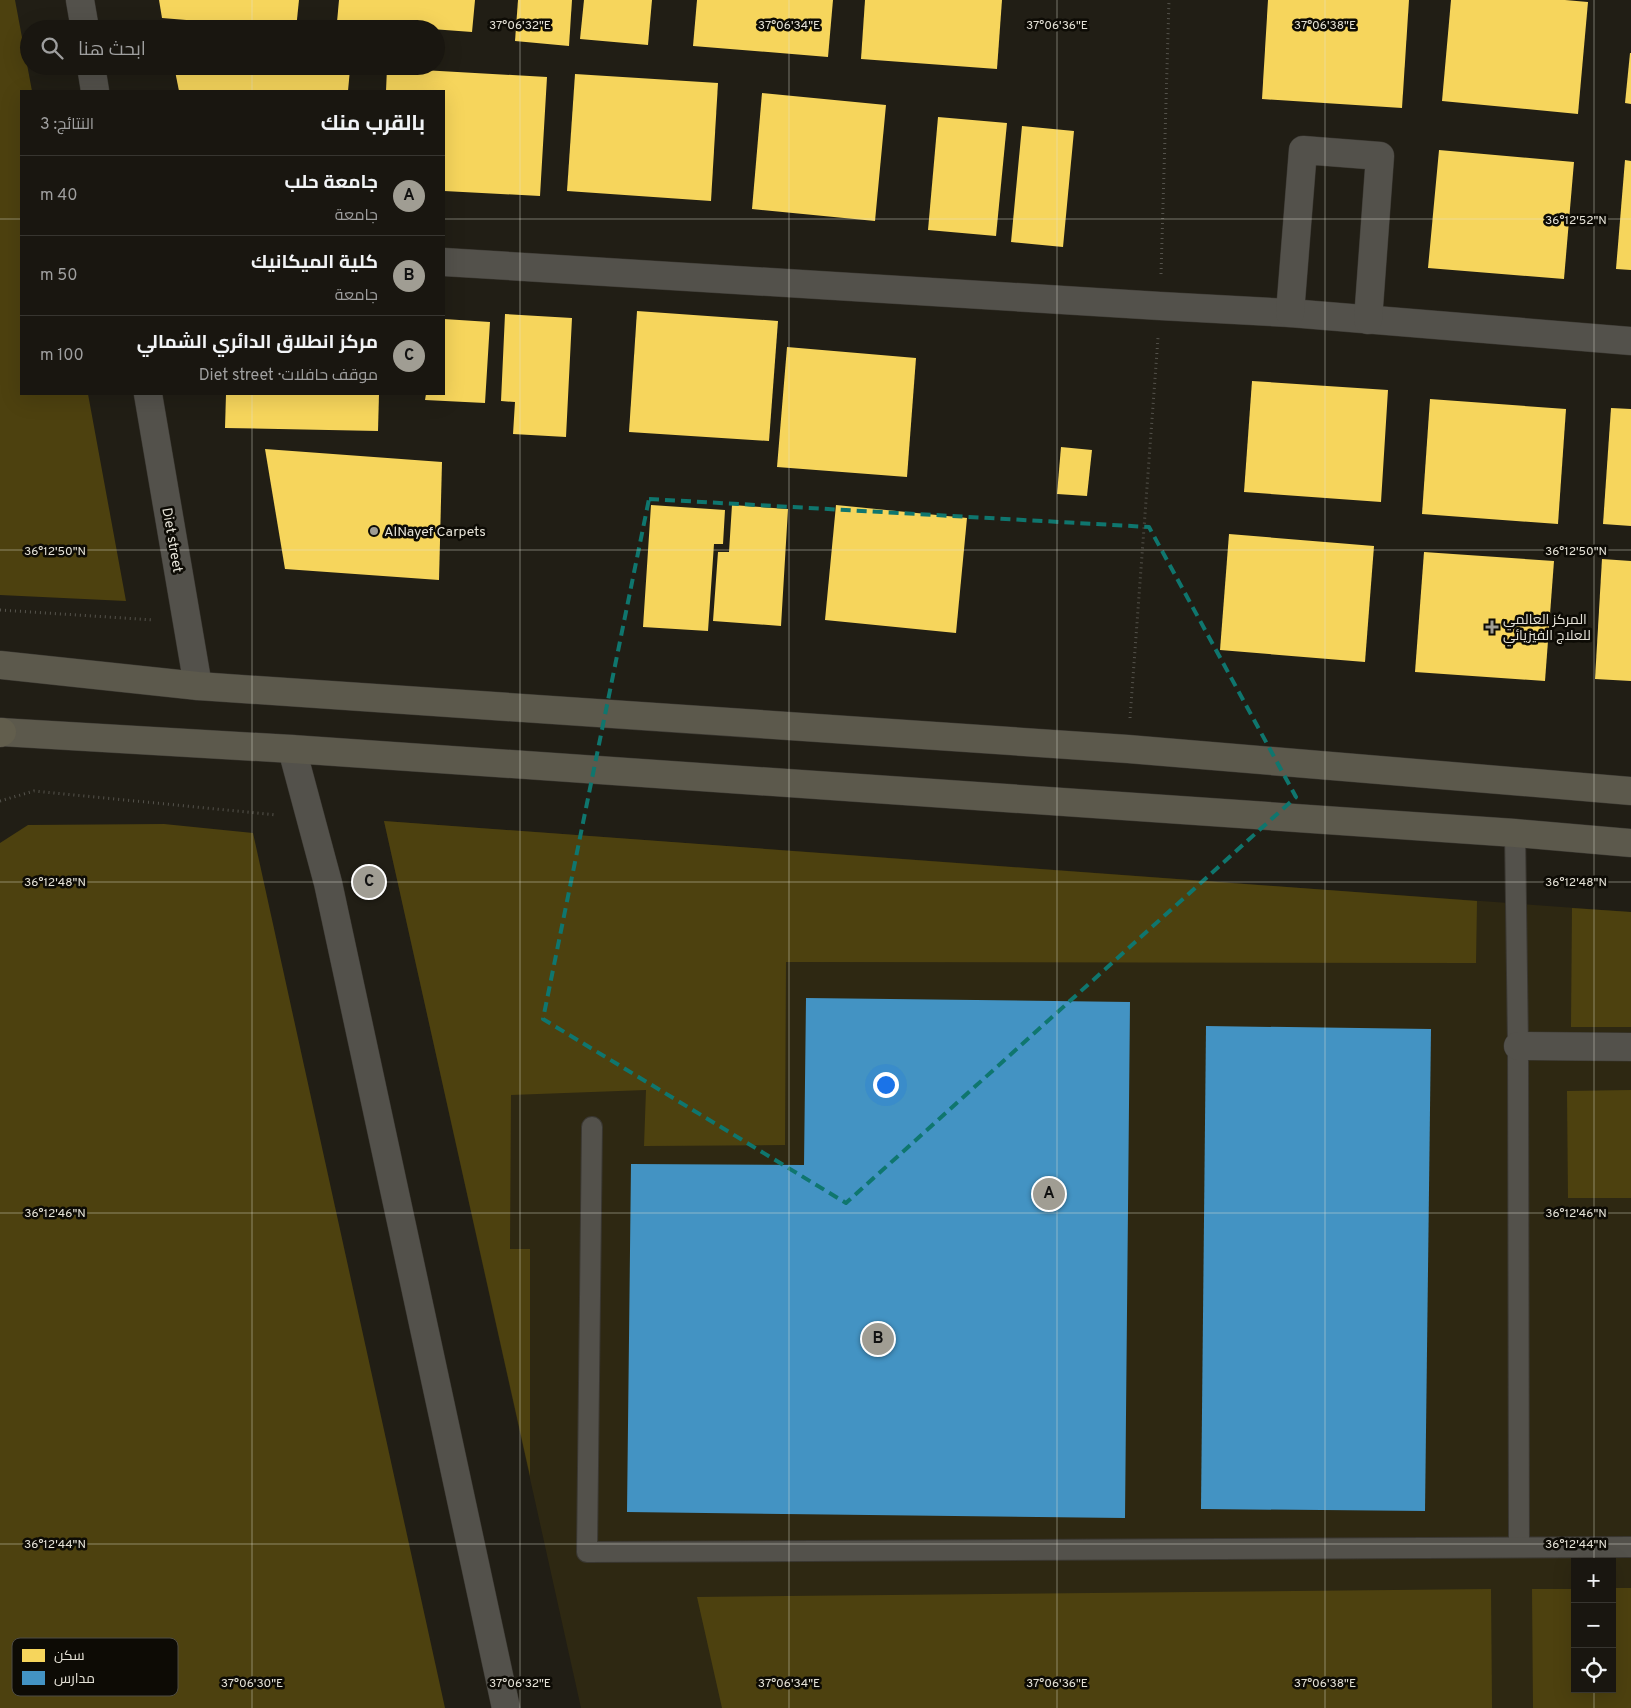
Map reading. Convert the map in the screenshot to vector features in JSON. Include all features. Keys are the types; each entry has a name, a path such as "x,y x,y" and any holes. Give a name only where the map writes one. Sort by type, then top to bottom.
{"main road":[{"path":"0,665 198,686 1128,749 1631,791"},
{"path":"1,732 292,749 1515,833 1631,843"}],"street":[{"path":"80,0 83,20"},
{"path":"92,75 95,90"},
{"path":"1290,313 1303,150 1380,156 1368,320"},
{"path":"445,262 1290,313 1631,340"},
{"name":"Diet street","path":"148,395 198,686"},
{"path":"292,749 330,893 506,1708"},
{"path":"1518,1046 1631,1047"}],"lane":[{"path":"1515,833 1518,1046 1519,1548"},
{"path":"592,1127 587,1552 1631,1547"}],"path":[{"path":"1128,749 1160,306 1169,0"},
{"path":"0,610 187,622"},
{"path":"0,801 34,791 310,818"}],"highlighted area":[{"path":"649,499 1149,527 1296,797 846,1203 543,1019"}],"shaded area":[{"path":"0,0 15,0 20,27 20,75 29,75 32,90 20,90 20,395 88,395 126,601 0,595"},
{"path":"384,821 1631,912 1631,1708 581,1708"},
{"path":"384,821 1477,901 1476,963 786,962 785,1145 644,1146 646,1090 511,1095 510,1249 530,1249 530,1476"},
{"path":"164,824 253,833 445,1708 0,1708 0,843 28,825"},
{"path":"1572,908 1631,912 1631,1027 1571,1027"},
{"path":"1631,1090 1631,1198 1568,1198 1567,1091"},
{"path":"1616,1588 1631,1588 1631,1708 1533,1708 1532,1589 1571,1589 1571,1693 1616,1693"},
{"path":"1491,1589 1492,1708 722,1708 697,1597"}],"building: سكن":[{"path":"159,0 299,0 297,20 186,20 162,18"},
{"path":"339,0 475,0 472,32 445,30 445,20 337,20"},
{"path":"518,0 572,0 569,46 515,41"},
{"path":"584,0 652,0 648,45 580,39"},
{"path":"697,0 833,0 828,57 693,46"},
{"path":"865,0 1002,0 997,69 861,59"},
{"path":"1268,0 1409,0 1402,108 1262,99"},
{"path":"1451,0 1565,0 1588,2 1578,114 1442,101"},
{"path":"1631,53 1631,104 1625,103"},
{"path":"445,71 547,77 540,196 445,191 445,90 386,90 387,75 445,75"},
{"path":"575,74 718,83 711,201 567,191"},
{"path":"176,75 349,75 348,90 179,90"},
{"path":"762,93 886,105 875,221 752,209"},
{"path":"938,117 1007,123 996,236 928,230"},
{"path":"1022,126 1074,131 1063,247 1011,242"},
{"path":"1439,150 1574,162 1564,279 1428,268"},
{"path":"1625,160 1631,161 1631,270 1616,269"},
{"path":"637,311 778,321 769,441 629,432"},
{"path":"505,314 572,318 566,437 513,434 515,402 501,401"},
{"path":"445,319 490,322 485,403 425,400 426,395 445,395"},
{"path":"787,347 916,358 907,477 777,467"},
{"path":"1252,381 1388,390 1381,502 1244,492"},
{"path":"226,395 379,395 378,431 225,428"},
{"path":"1430,399 1566,409 1558,524 1422,514"},
{"path":"1611,408 1631,409 1631,526 1603,524"},
{"path":"1061,447 1092,450 1087,496 1057,494"},
{"path":"265,449 442,462 439,580 285,569"},
{"path":"651,505 725,510 723,544 714,544 708,631 643,627"},
{"path":"732,505 788,509 781,626 713,621 718,552 729,552"},
{"path":"836,505 967,518 956,633 825,620"},
{"path":"1229,534 1374,546 1365,662 1220,650"},
{"path":"1424,552 1554,561 1545,681 1415,672"},
{"path":"1602,559 1631,561 1631,681 1595,679"}],"building: مدارس":[{"path":"806,998 1130,1002 1125,1518 627,1512 631,1164 804,1165"},
{"path":"1206,1026 1431,1029 1425,1511 1201,1509"}],"place":[{"name":"AlNayef Carpets","path":"374,531"},
{"name":"المركز العالمي للعلاج الفيزيائي","path":"1492,627"},
{"name":"مركز انطلاق الدائري الشمالي","path":"369,882"},
{"name":"جامعة حلب","path":"1049,1194"},
{"name":"كلية الميكانيك","path":"878,1339"}]}
